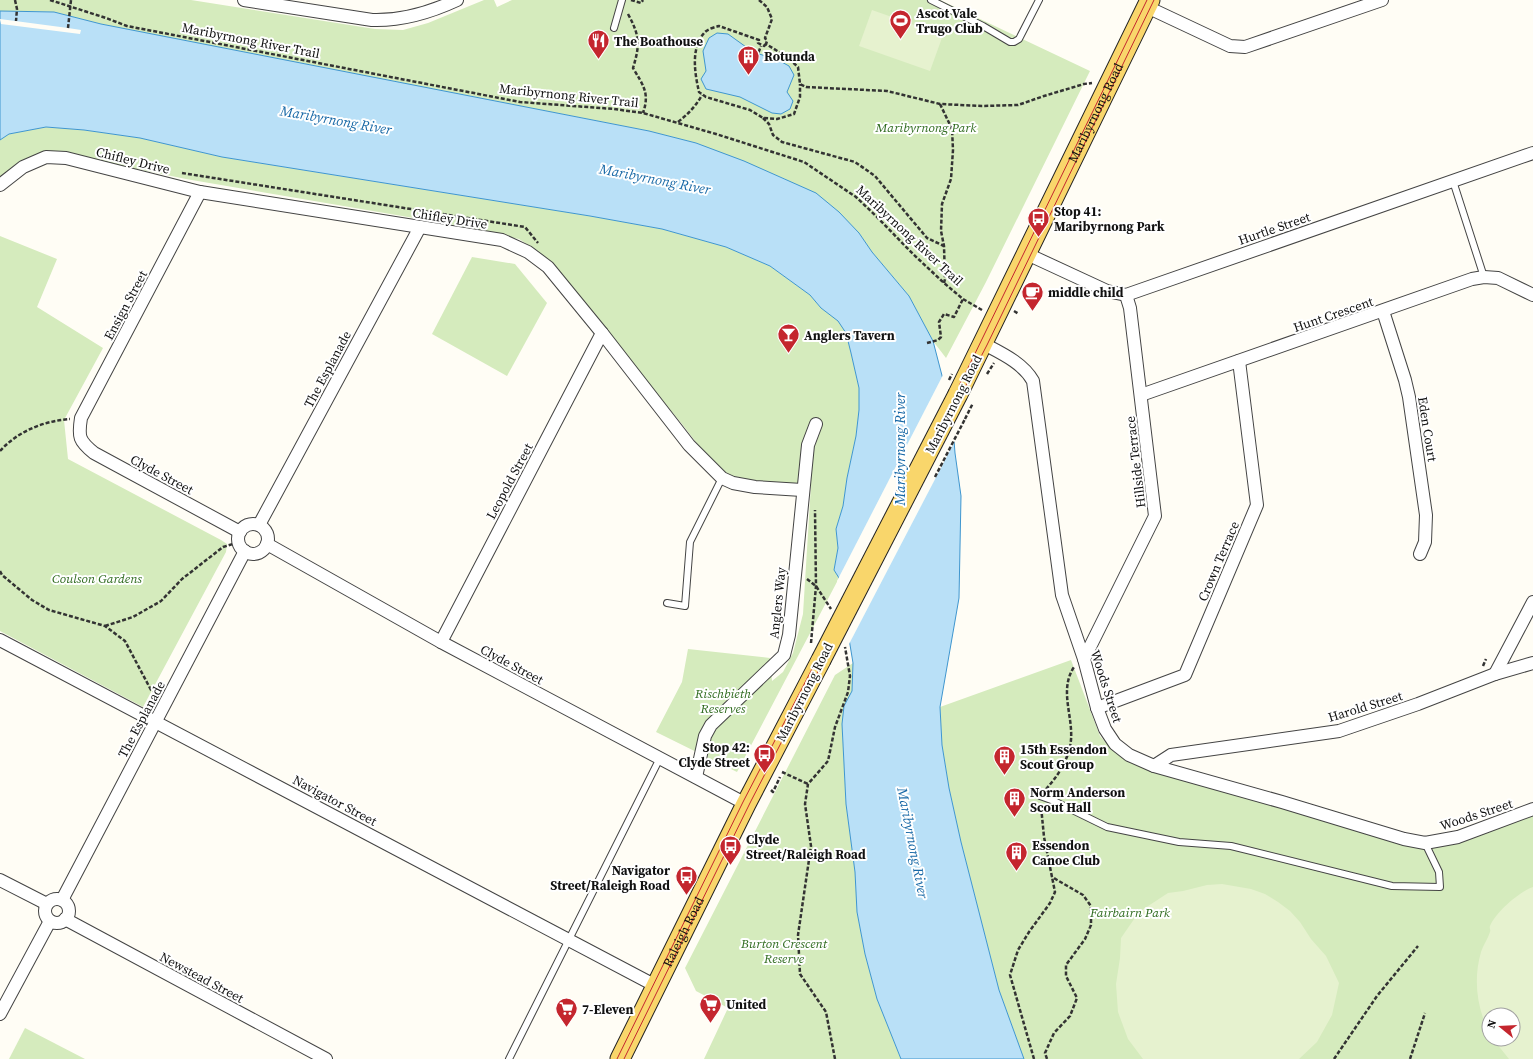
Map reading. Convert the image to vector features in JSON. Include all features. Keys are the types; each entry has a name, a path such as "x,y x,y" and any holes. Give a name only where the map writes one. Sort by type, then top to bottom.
{"main road":[{"name":"Maribyrnong Road","path":"746,804 816,653 966,396 984,344 1149,3"},
{"name":"Raleigh Road","path":"620,1059 746,804"}],"street":[{"path":"244,0 372,20 388,21 417,15 457,0"},
{"path":"1149,3 1230,46 1245,47 1382,0"},
{"name":"Hurtle Street","path":"1027,254 1107,292 1126,295 1533,153"},
{"name":"Chifley Drive","path":"0,185 22,167 46,157 66,158 200,192 502,240 528,252 548,268 602,333 689,445 722,478 733,483 755,487 802,490"},
{"name":"Ensign Street","path":"78,433 81,418 200,192"},
{"name":"The Esplanade","path":"259,525 420,227"},
{"name":"Hunt Crescent","path":"1141,395 1472,279 1484,277 1498,278 1533,295"},
{"name":"Hillside Terrace","path":"1084,658 1155,516 1130,308 1126,295"},
{"name":"Eden Court","path":"1383,311 1409,397 1426,515 1425,542 1420,554"},
{"name":"Leopold Street","path":"441,642 602,333"},
{"name":"Woods Street","path":"984,344 1026,370 1033,381 1062,595 1084,658 1097,708 1105,729 1115,744 1129,755 1154,766 1282,802 1404,839 1425,843 1458,837 1533,809"},
{"name":"Crown Terrace","path":"1097,708 1185,675 1257,505 1239,361"},
{"name":"Anglers Way","path":"696,777 705,736 711,725 784,655 789,635 802,490 808,445 816,424"},
{"name":"Clyde Street","path":"78,433 82,443 94,453 241,542"},
{"path":"248,525 259,525 267,532 267,544 260,552 256,553 241,542 243,528 248,525"},
{"name":"The Esplanade","path":"62,900 168,698 241,542"},
{"name":"Clyde Street","path":"267,544 441,642 746,804"},
{"path":"1495,674 1533,602"},
{"name":"Navigator Street","path":"0,640 656,986"},
{"name":"Harold Street","path":"1154,766 1171,755 1339,731 1418,704 1495,674 1533,663"},
{"path":"0,880 47,904"},
{"path":"53,900 62,900 67,904 69,912 65,919 60,923 50,921 45,914 47,904 53,900"},
{"name":"Newstead Street","path":"65,919 326,1059"},
{"path":"0,1014 50,921"}],"lane":[{"path":"931,0 1014,42 1019,39 1038,0"},
{"path":"614,28 622,2"},
{"path":"1453,181 1484,277"},
{"path":"667,603 685,606 690,542 722,478"},
{"path":"509,1059 660,758"},
{"path":"1040,796 1054,801 1107,827 1179,842 1231,846 1392,886 1440,887 1439,872 1425,843"}],"path":[{"path":"15,0 17,9 16,21"},
{"name":"Maribyrnong River Trail","path":"50,0 127,26 512,101 614,109 643,113 677,122 804,162 856,197 913,254 965,300 954,318 944,314 939,322 941,337 938,340 927,343"},
{"path":"68,28 71,0"},
{"path":"643,0 641,3 632,0 622,2 634,25 639,41 633,68 645,90 647,103 643,113"},
{"path":"759,0 767,7 772,19 765,38 767,41 766,44"},
{"path":"765,38 759,40 719,26 706,31 697,44 695,72 699,92 706,97 750,110 763,118 769,124 773,135 782,142 855,162 875,176 927,238 944,246"},
{"path":"759,40 758,43 761,46"},
{"path":"752,69 761,46 766,44"},
{"path":"763,118 777,120 794,114 800,97 798,67 766,44"},
{"path":"800,84 806,87 887,91 940,104 1018,106 1084,84 1110,82"},
{"path":"677,122 688,114 702,95"},
{"path":"940,104 952,129 953,150 951,179 942,204 941,231 944,246 944,283"},
{"path":"181,173 525,227 540,245"},
{"path":"985,378 995,363 997,364 1002,354"},
{"path":"965,419 966,396"},
{"path":"0,451 29,429 56,420 81,418"},
{"path":"815,506 816,653"},
{"path":"105,626 132,617 161,601 182,579 223,547 241,542"},
{"path":"0,571 2,575 32,600 49,610 105,626 125,641 151,690 168,698"},
{"path":"816,586 832,611"},
{"path":"835,1059 826,1012 800,974 798,935 811,846 805,804 808,784 828,761 835,727 848,692 850,676 844,645"},
{"path":"1034,1059 1026,1037 1010,975 1018,950 1029,932 1050,904 1055,892 1044,837 1040,796 1052,783 1068,755 1071,739 1066,691 1070,672 1074,666 1084,658"},
{"path":"1482,666 1486,659"},
{"path":"782,772 808,784"},
{"path":"1047,1059 1044,1053 1054,1033 1070,1016 1078,998 1066,976 1066,965 1085,939 1091,925 1090,906 1083,895 1052,877"},
{"path":"1334,1059 1377,996 1418,946"},
{"path":"1410,1059 1425,1013"}],"green space":[{"name":"Maribyrnong Park","path":"0,0 191,0 375,29 403,30 428,23 484,0 494,0 497,7 512,0 940,0 1090,71 986,282 946,358 933,341 909,296 872,252 859,233 785,179 696,143 649,131 101,24 54,12 0,11"},
{"name":"Ascot Vale Trugo Club","path":"872,10 943,35 930,71 859,46"},
{"name":"Rischbieth Reserves","path":"46,127 84,130 140,138 222,157 590,216 662,229 726,247 770,266 810,295 821,308 839,321 846,333 859,388 859,410 856,436 843,506 836,529 838,548 834,570 839,578 737,772 656,732 682,682 688,649 770,658 772,681 783,672 793,653 803,614 811,485 743,480 727,474 708,458 682,424 539,252 519,239 449,224 186,179 53,152 0,179 0,140 9,134"},
{"name":"Coulson Gardens","path":"0,236 57,259 37,307 103,348 64,420 68,459 227,544 226,552 143,707 0,631"},
{"path":"472,257 515,264 547,303 507,376 432,334"},
{"name":"Fairbairn Park","path":"1071,660 1100,736 1111,748 1411,840 1438,840 1533,807 1533,1059 1024,1059 999,990 961,842 949,788 942,745 940,707"},
{"name":"Burton Crescent Reserve","path":"853,663 852,691 844,706 842,724 846,804 855,872 857,912 865,954 877,999 901,1059 704,1059 728,1008 696,991 685,968 835,675"},
{"path":"1222,884 1251,889 1265,894 1290,911 1300,922 1311,939 1326,956 1339,983 1332,1015 1317,1042 1299,1059 1143,1059 1128,1039 1118,1012 1116,984 1121,938 1139,912 1168,893 1207,885"},
{"path":"1533,887 1533,1059 1509,1059 1499,1047 1521,1047 1521,1007 1481,1007 1481,1010 1479,1003 1477,973 1482,949 1489,935 1490,926 1493,921 1508,903"},
{"path":"25,1028 85,1059 9,1059"}],"water":[{"name":"Maribyrnong River","path":"0,11 54,12 101,24 649,131 696,143 744,161 816,193 839,212 859,233 872,252 909,296 933,341 952,414 955,453 961,496 959,598 940,707 942,745 949,788 961,842 999,990 1024,1059 901,1059 877,999 865,954 857,912 855,872 846,804 842,724 844,706 852,691 853,663 839,578 834,570 838,548 836,529 843,506 856,436 859,410 859,388 846,333 838,321 821,308 810,295 770,266 726,247 662,229 590,216 222,157 140,138 84,130 46,127 9,134 0,140"},
{"path":"717,33 728,34 753,52 778,60 789,66 794,75 787,92 793,101 790,109 781,114 772,113 740,97 706,89 701,79 706,71 703,51 709,38"}],"pier":[{"path":"0,19 81,30 80,34 1,24"},
{"path":"944,373 954,414 956,439 848,646 837,581"}],"tram line":[{"path":"617,1059 743,802 967,370 1147,0"},
{"path":"624,1059 751,801 987,345 1154,0"}],"place":[{"name":"Ascot Vale Trugo Club","path":"901,40"},
{"name":"The Boathouse","path":"598,60"},
{"name":"Rotunda","path":"749,76"},
{"name":"Stop 41: Maribyrnong Park","path":"1039,238"},
{"name":"middle child","path":"1033,312"},
{"name":"Anglers Tavern","path":"788,354"},
{"name":"Stop 42: Clyde Street","path":"765,774"},
{"name":"15th Essendon Scout Group","path":"1005,776"},
{"name":"Norm Anderson Scout Hall","path":"1015,818"},
{"name":"Clyde Street/Raleigh Road","path":"731,866"},
{"name":"Essendon Canoe Club","path":"1017,872"},
{"name":"Navigator Street/Raleigh Road","path":"686,896"},
{"name":"United","path":"711,1024"},
{"name":"7-Eleven","path":"567,1028"}]}
